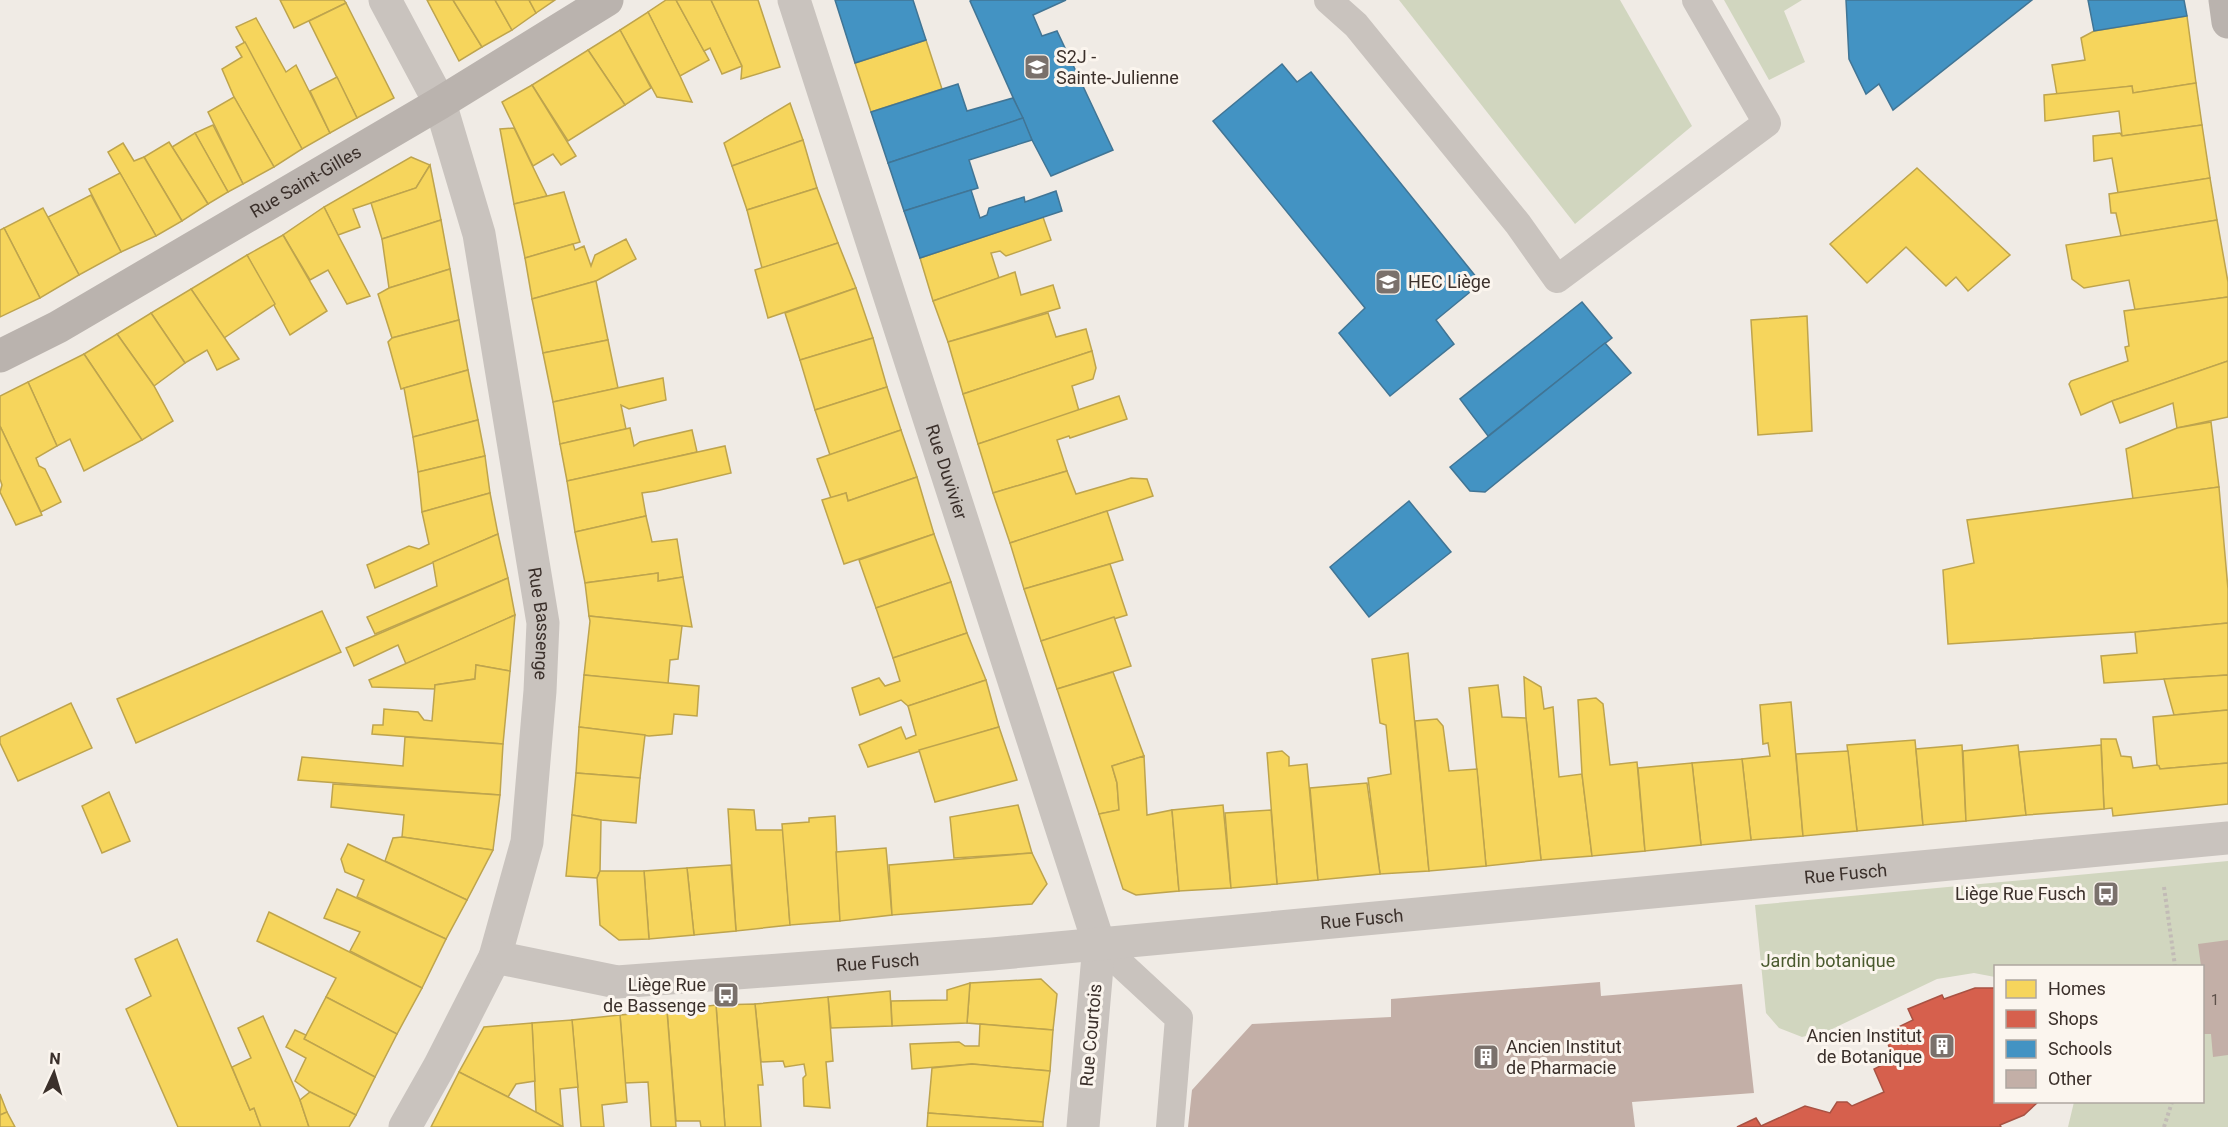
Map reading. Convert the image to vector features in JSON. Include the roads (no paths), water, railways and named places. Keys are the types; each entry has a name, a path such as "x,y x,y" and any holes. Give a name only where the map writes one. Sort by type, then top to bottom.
{"street":[{"name":"Rue Bassenge","path":"385,0 440,103 479,234 543,623 540,691 527,842 495,957 439,1067 405,1127"},
{"name":"Rue Saint-Gilles","path":"0,356 58,327 440,103 607,0"},
{"name":"Rue Duvivier","path":"794,0 1099,944"},
{"path":"2224,0 2228,22"},
{"name":"Rue Fusch","path":"495,957 617,982 992,954 2228,838"},
{"name":"Rue Courtois","path":"1083,1127 1099,944"}],"lane":[{"path":"1328,0 1356,25 1518,224 1557,279 1767,123 1696,0"},
{"path":"1099,944 1179,1018 1170,1127"}],"place":[{"name":"S2J - Sainte-Julienne","path":"1037,67"},
{"name":"HEC Liège","path":"1388,282"},
{"name":"Liège Rue Fusch","path":"2106,894"},
{"name":"Liège Rue de Bassenge","path":"726,995"},
{"name":"Ancien Institut de Botanique","path":"1942,1046"},
{"name":"Ancien Institut de Pharmacie","path":"1486,1057"}],"park label":[{"name":"Jardin botanique","path":"1828,961"}]}
